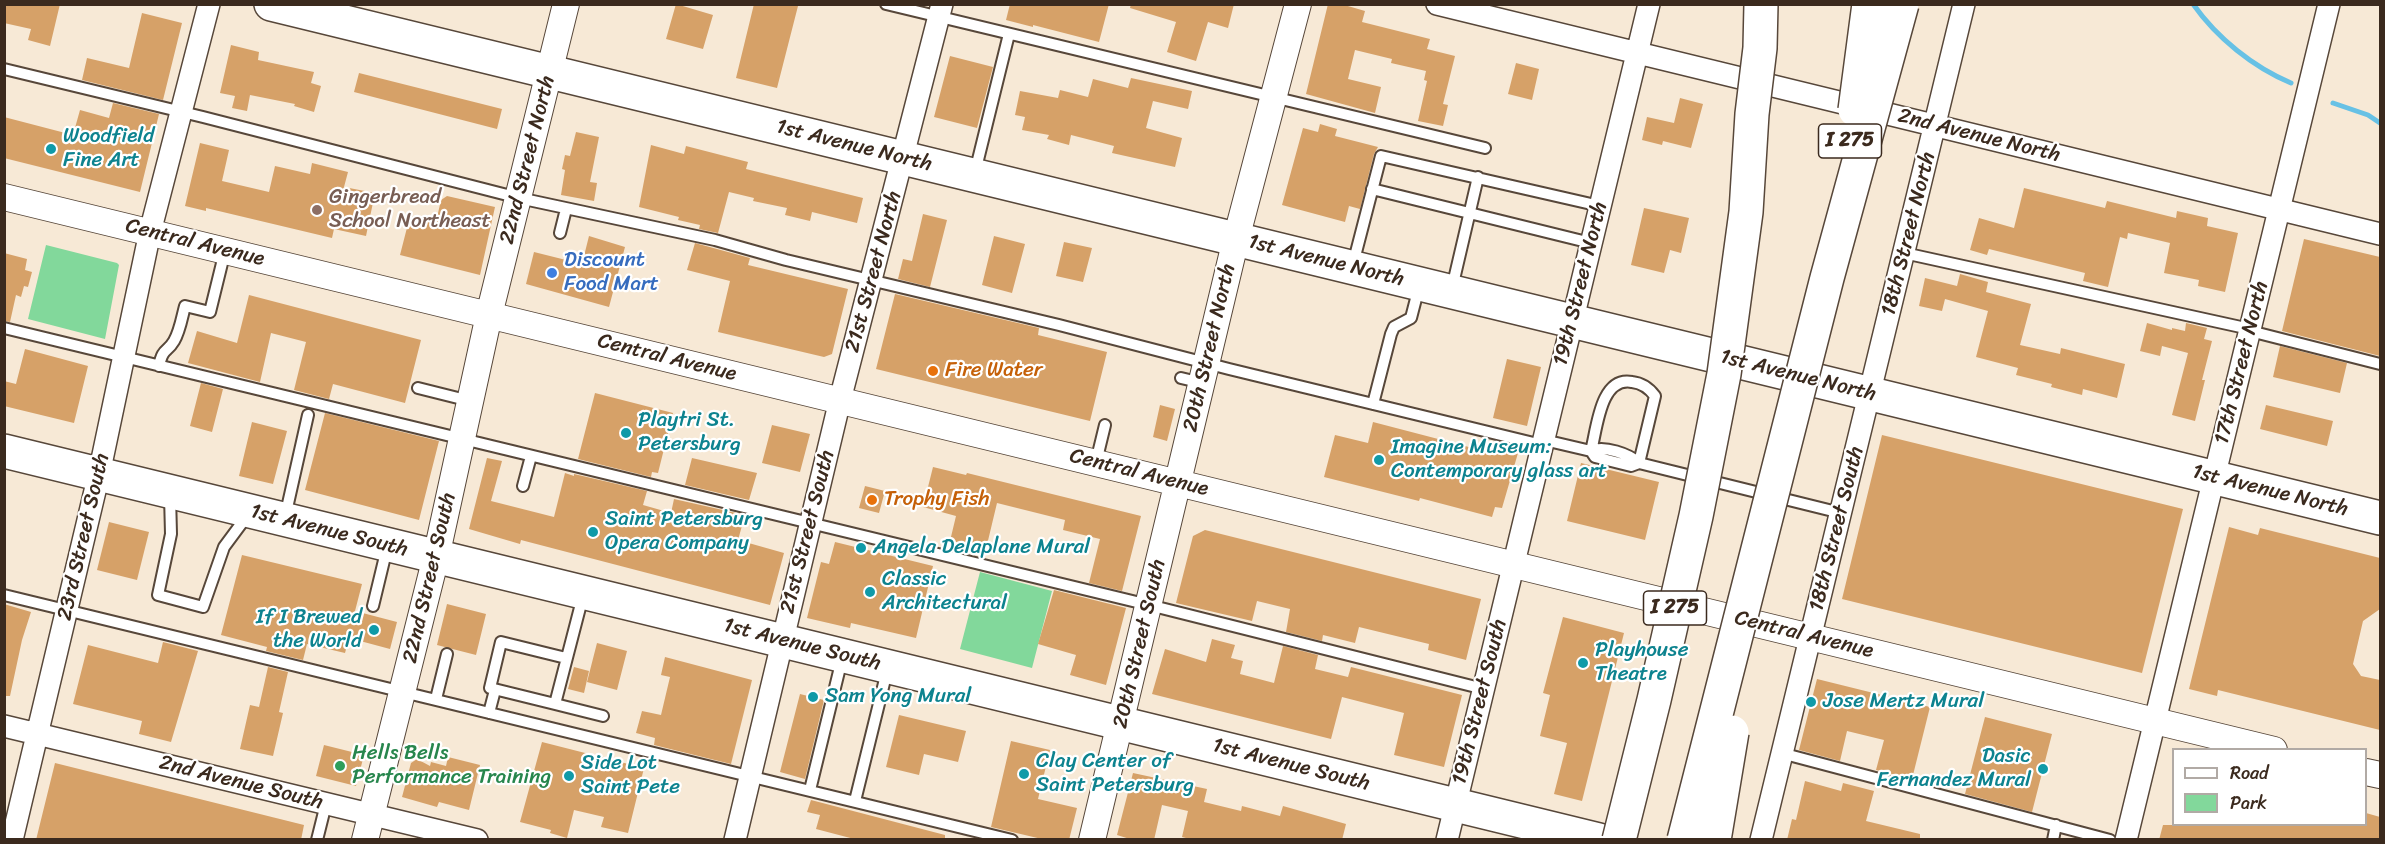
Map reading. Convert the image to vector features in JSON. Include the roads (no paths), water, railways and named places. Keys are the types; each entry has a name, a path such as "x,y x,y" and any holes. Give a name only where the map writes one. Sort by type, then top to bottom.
{"main road":[{"name":"1st Avenue North","path":"271,4 2380,518"},
{"path":"1744,4 1752,114"},
{"name":"I 275","path":"1619,840 1685,562 1724,374 1746,212 1752,114 1760,48 1761,4"},
{"name":"I 275","path":"1714,840 1762,537 1827,278 1863,62 1869,4"},
{"path":"1827,278 1902,4"},
{"name":"1st Avenue South","path":"4,451 1599,840"},
{"path":"1684,840 1762,537"}],"street":[{"name":"23rd Street South","path":"12,840 99,474 150,232 209,4"},
{"name":"22nd Street North","path":"489,315 566,4"},
{"name":"20th Street North","path":"1178,483 1197,375 1236,239 1298,4"},
{"name":"2nd Avenue North","path":"1437,4 2380,234"},
{"name":"19th Street North","path":"1514,564 1649,4"},
{"name":"18th Street North","path":"1870,394 1964,4"},
{"name":"17th Street North","path":"2126,840 2329,4"},
{"name":"21st Street North","path":"840,400 940,11"},
{"name":"Central Avenue","path":"4,197 2266,748"},
{"name":"22nd Street South","path":"365,840 436,557 489,315"},
{"name":"18th Street South","path":"1761,840 1870,394"},
{"name":"21st Street South","path":"735,840 840,400"},
{"name":"20th Street South","path":"1092,840 1178,483"},
{"name":"19th Street South","path":"1447,840 1514,564"},
{"name":"2nd Avenue South","path":"4,726 371,815 418,833 477,840"}],"lane":[{"path":"886,4 940,11 1009,34 1485,148"},
{"path":"974,176 1009,34"},
{"path":"4,69 519,198 715,240 872,281 1059,325 1197,375 1373,404 1591,451 1595,457 1631,466 1639,463 1840,513"},
{"path":"1352,267 1381,156 1600,206"},
{"path":"1451,292 1478,177"},
{"path":"1372,189 1591,243"},
{"path":"560,233 566,209"},
{"path":"159,366 163,351 176,338 185,306 210,312 225,251"},
{"path":"1904,253 2250,330 2380,364"},
{"path":"1373,404 1390,334 1394,327 1411,318 1419,284"},
{"path":"4,328 1149,605 1484,690"},
{"path":"1591,451 1603,405 1612,385 1631,381 1643,385 1655,396 1639,463"},
{"path":"418,388 470,401"},
{"path":"285,520 309,415"},
{"path":"1095,463 1105,425"},
{"path":"523,486 531,456"},
{"path":"169,492 171,534 158,595 203,607 224,547 250,511"},
{"path":"373,606 387,545"},
{"path":"555,704 584,592"},
{"path":"4,595 1012,840"},
{"path":"566,658 501,642 490,688 603,716"},
{"path":"436,699 447,654"},
{"path":"810,790 843,656"},
{"path":"855,801 888,667"},
{"path":"489,712 495,690"},
{"path":"1781,753 2110,840"},
{"path":"317,840 326,804"},
{"path":"2053,840 2056,825"}],"waterway":[{"path":"2193,4 2213,28 2237,50 2263,69 2291,83"},
{"path":"2333,103 2368,115 2380,123"}],"place":[{"name":"Woodfield Fine Art","path":"51,149"},
{"name":"Gingerbread School Northeast","path":"317,210"},
{"name":"Discount Food Mart","path":"552,273"},
{"name":"Fire Water","path":"933,371"},
{"name":"Playtri St. Petersburg","path":"626,433"},
{"name":"Imagine Museum: Contemporary glass art","path":"1379,460"},
{"name":"Trophy Fish","path":"872,500"},
{"name":"Saint Petersburg Opera Company","path":"593,532"},
{"name":"Angela Delaplane Mural","path":"861,548"},
{"name":"Classic Architectural","path":"870,592"},
{"name":"If I Brewed the World","path":"374,630"},
{"name":"Playhouse Theatre","path":"1583,663"},
{"name":"Sam Yong Mural","path":"813,697"},
{"name":"Jose Mertz Mural","path":"1811,702"},
{"name":"Hells Bells Performance Training","path":"340,766"},
{"name":"Dasic Fernandez Mural","path":"2043,769"},
{"name":"Clay Center of Saint Petersburg","path":"1024,774"},
{"name":"Side Lot Saint Pete","path":"569,776"}]}
